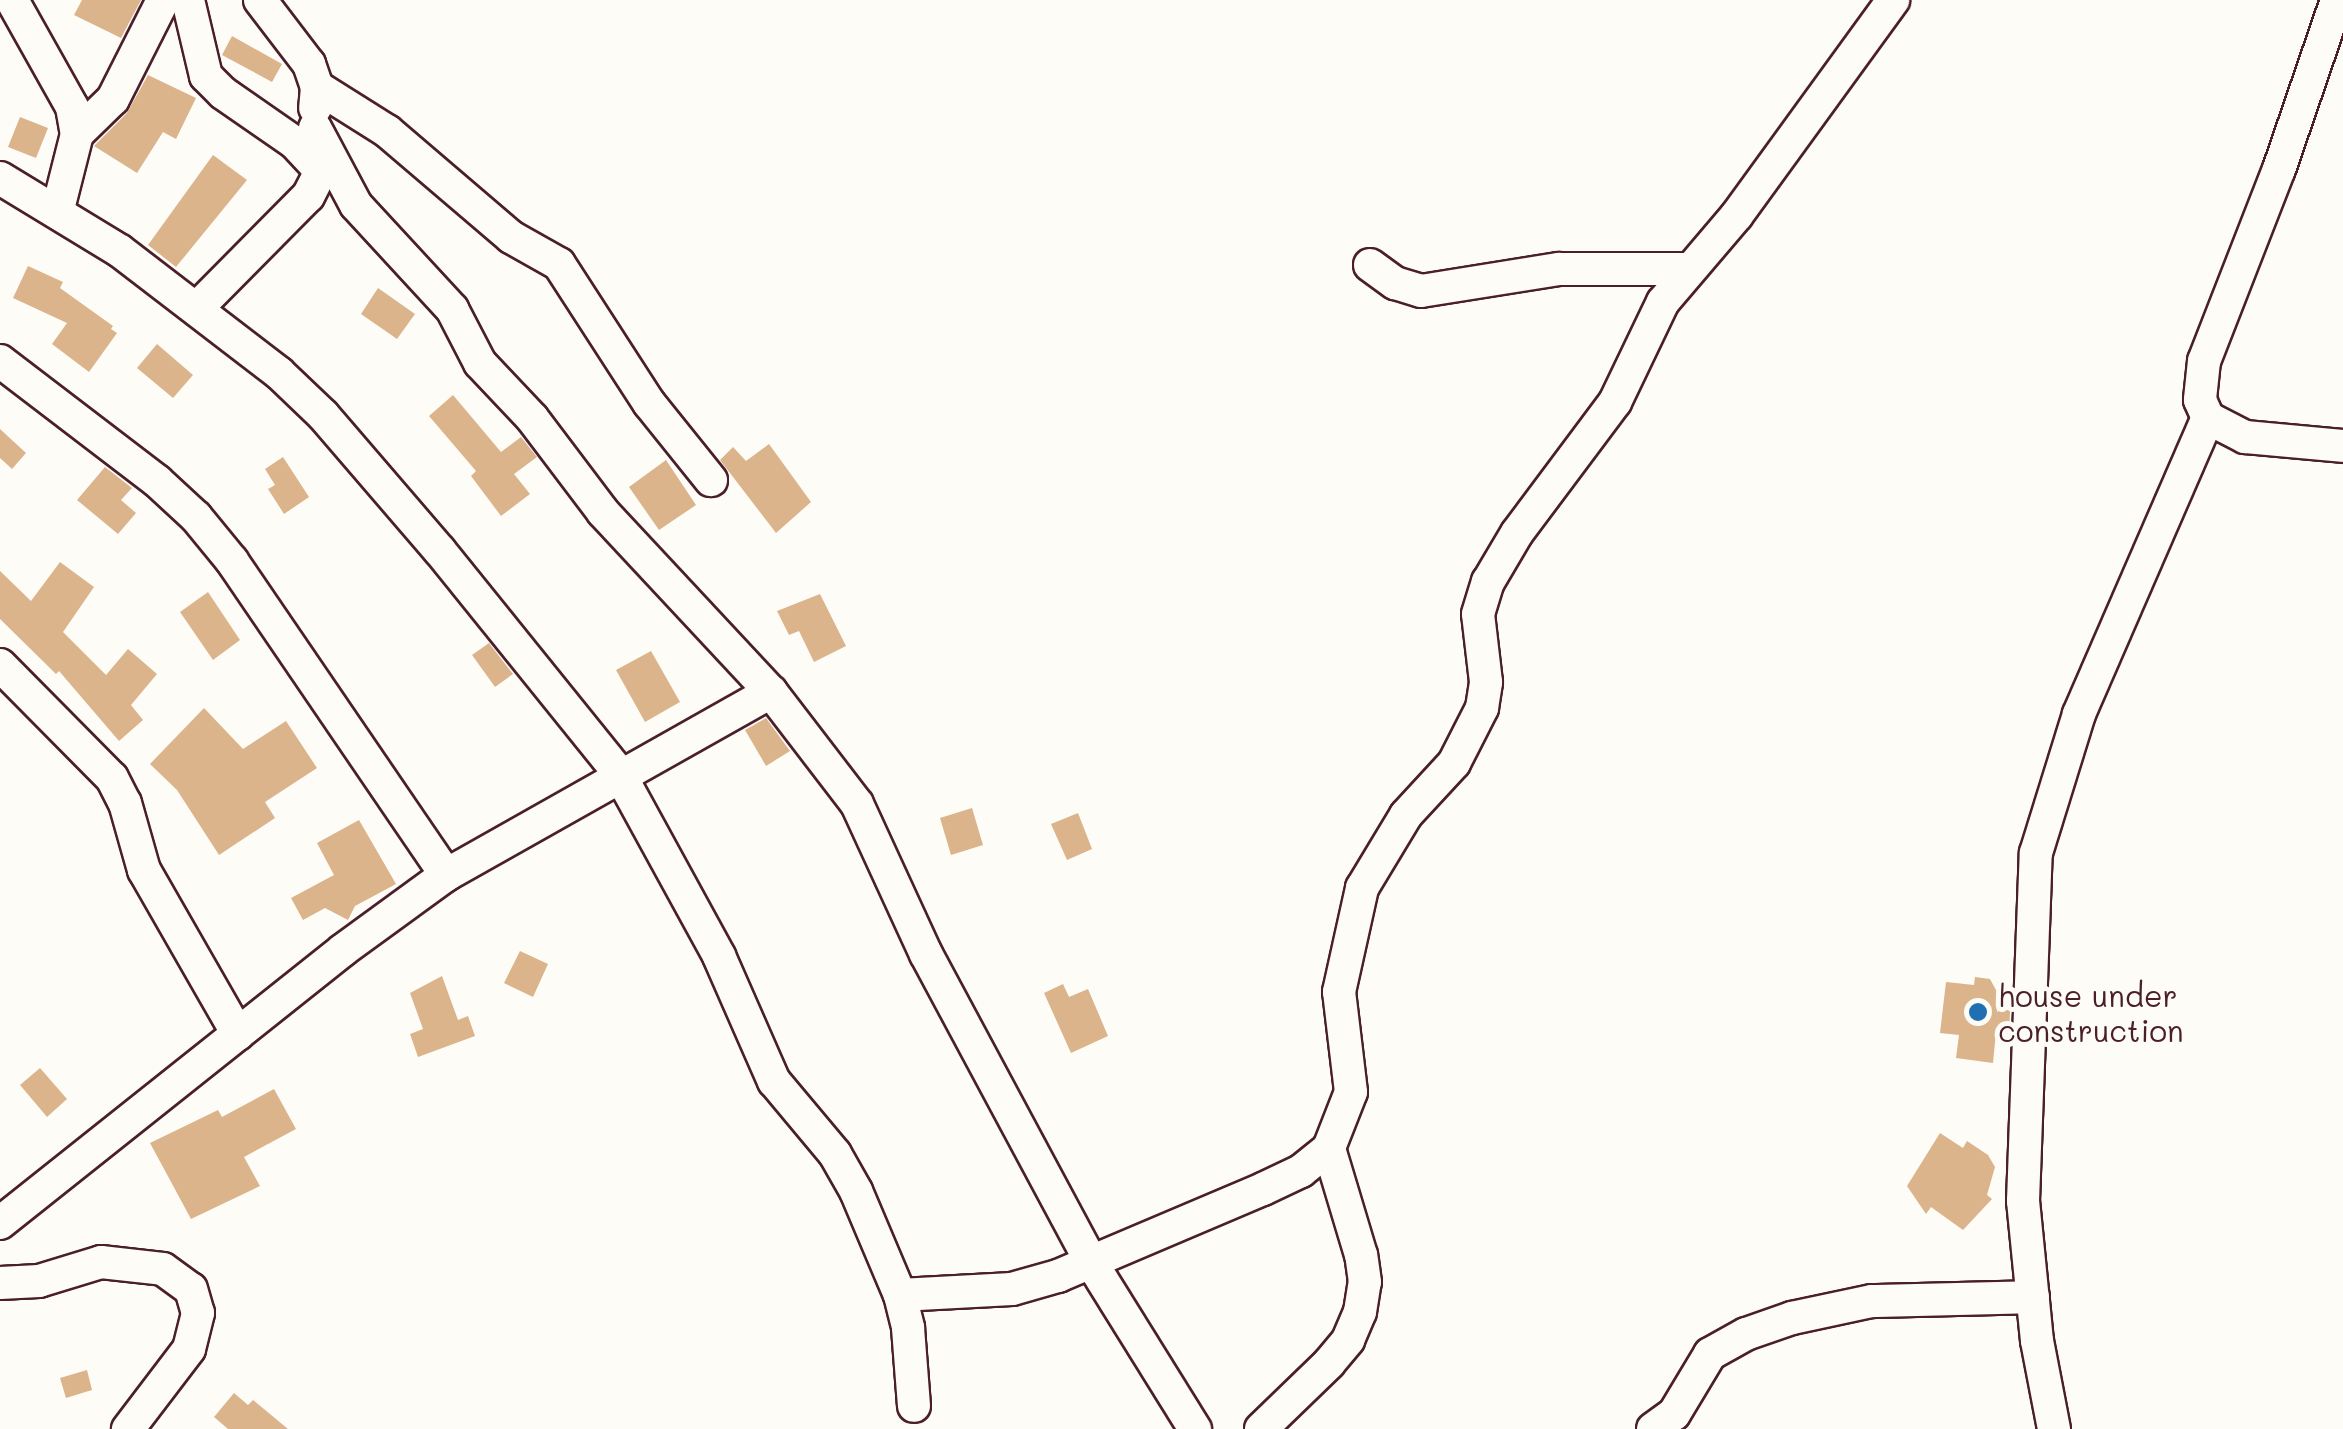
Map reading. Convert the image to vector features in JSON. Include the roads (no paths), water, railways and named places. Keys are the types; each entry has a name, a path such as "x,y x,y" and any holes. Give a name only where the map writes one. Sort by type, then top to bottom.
{"street":[{"path":"12,0 72,106 78,134 58,209"},
{"path":"78,134 113,98 164,0"},
{"path":"188,0 206,76 315,162 321,171 308,196 197,308"},
{"path":"260,0 309,64 317,87 315,162"},
{"path":"900,1294 1012,1289 1091,1262 1263,1189 1301,1171 1329,1148 1351,1092 1339,992 1362,888 1406,815 1454,763 1482,708 1486,682 1478,614 1488,582 1517,534 1615,402 1663,302 1737,215 1894,0"},
{"path":"2337,0 2279,168 2204,361 2200,400 2208,418 2245,437 2343,446"},
{"path":"317,87 375,121 510,237 560,264 649,403 711,480"},
{"path":"314,128 356,205 452,309 480,363 532,418 603,512 771,692 857,804 926,954 1091,1262 1196,1429"},
{"path":"0,178 58,209 197,308 323,415 462,578 619,773 719,956 774,1081 835,1154 856,1191 900,1294 914,1406"},
{"path":"1370,265 1395,283 1421,291 1559,269 1690,269"},
{"path":"0,361 157,481 196,517 232,561 446,875"},
{"path":"2054,1429 2033,1298 2023,1202 2036,853 2079,714 2208,418"},
{"path":"0,664 112,778 125,803 144,870 238,1034"},
{"path":"0,1222 342,950 446,875 619,773 771,692"},
{"path":"1261,1429 1329,1363 1348,1340 1360,1312 1365,1282 1361,1255 1329,1148"},
{"path":"0,1283 40,1281 101,1262 164,1269 190,1289 198,1312 189,1348 128,1429"},
{"path":"1653,1429 1684,1401 1710,1354 1720,1345 1777,1324 1872,1301 2033,1298"}],"place":[{"name":"house under construction","path":"1978,1012"}]}
